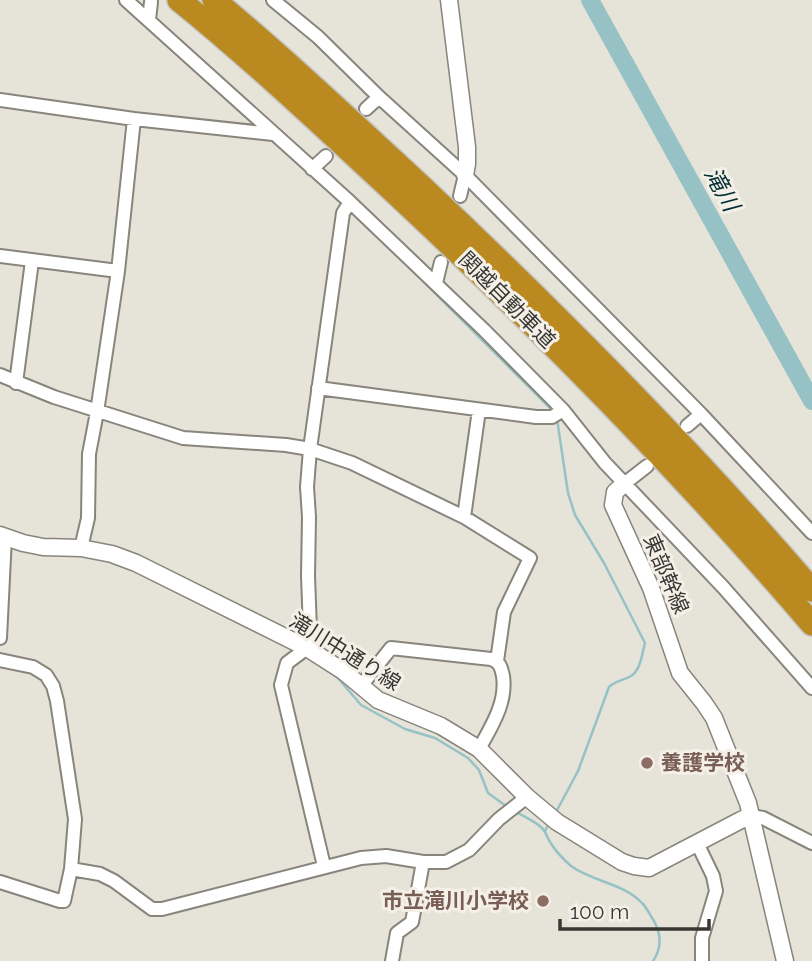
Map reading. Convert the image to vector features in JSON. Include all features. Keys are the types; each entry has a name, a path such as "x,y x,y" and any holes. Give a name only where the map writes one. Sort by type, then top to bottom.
{"highway":[{"name":"関越自動車道","path":"179,0 345,146 537,329 686,484 812,624"},
{"name":"関越自動車道","path":"214,0 357,126 550,310 706,471 812,590"}],"street":[{"path":"125,0 436,283 705,567 812,688"},
{"path":"273,0 318,37 465,175 701,414 812,533"},
{"path":"449,0 467,147 467,164 460,196"},
{"path":"149,20 151,2"},
{"path":"366,109 379,97"},
{"path":"0,100 134,119 273,134"},
{"path":"81,548 88,518 89,454 118,271 134,119"},
{"path":"312,169 326,156"},
{"path":"324,866 281,685 287,663 307,649 310,631 307,487 310,449 343,213 350,202"},
{"path":"0,256 118,271"},
{"path":"16,383 33,261"},
{"path":"436,283 442,262"},
{"path":"0,375 97,412 183,438 263,442 310,449 352,463 464,517 530,558 504,612 497,661"},
{"path":"318,388 536,417 558,413"},
{"path":"464,517 479,410"},
{"path":"687,426 701,414"},
{"path":"624,484 647,466"},
{"name":"東部幹線","path":"624,484 615,492 615,512 651,588 680,673 714,718 748,803 785,961"},
{"path":"0,638 3,536"},
{"name":"滝川中通り線","path":"3,536 43,547 81,548 112,554 307,649 343,671 378,700 441,726 479,750 527,797 552,817 610,855 634,866 649,868 751,816"},
{"path":"361,686 391,648 497,661 503,679 502,699 494,723 479,750"},
{"path":"0,660 33,667 46,675 53,686 64,738 75,819 71,869 64,901 0,882"},
{"path":"71,869 100,874 152,909 162,909 361,858 386,856 423,862 446,862 469,850 527,797"},
{"path":"751,816 763,818 812,842"},
{"path":"697,843 713,876 716,891 701,942 702,961"},
{"path":"392,961 397,933 412,922 423,862"}],"waterway":[{"name":"滝川","path":"590,0 812,401"},
{"path":"423,281 554,412"},
{"path":"555,814 578,771 609,687 634,673 639,666 645,643 604,563 575,515 568,493 557,419"},
{"path":"322,667 338,678 361,705 405,729 435,738 468,758 479,770 488,793 506,806"},
{"path":"515,811 542,828 555,849 571,866 626,891 642,903 654,921 659,936 658,951 653,961"},
{"path":"545,831 549,823"}],"place":[{"name":"養護学校","path":"647,763"},
{"name":"市立滝川小学校","path":"543,901"}]}
